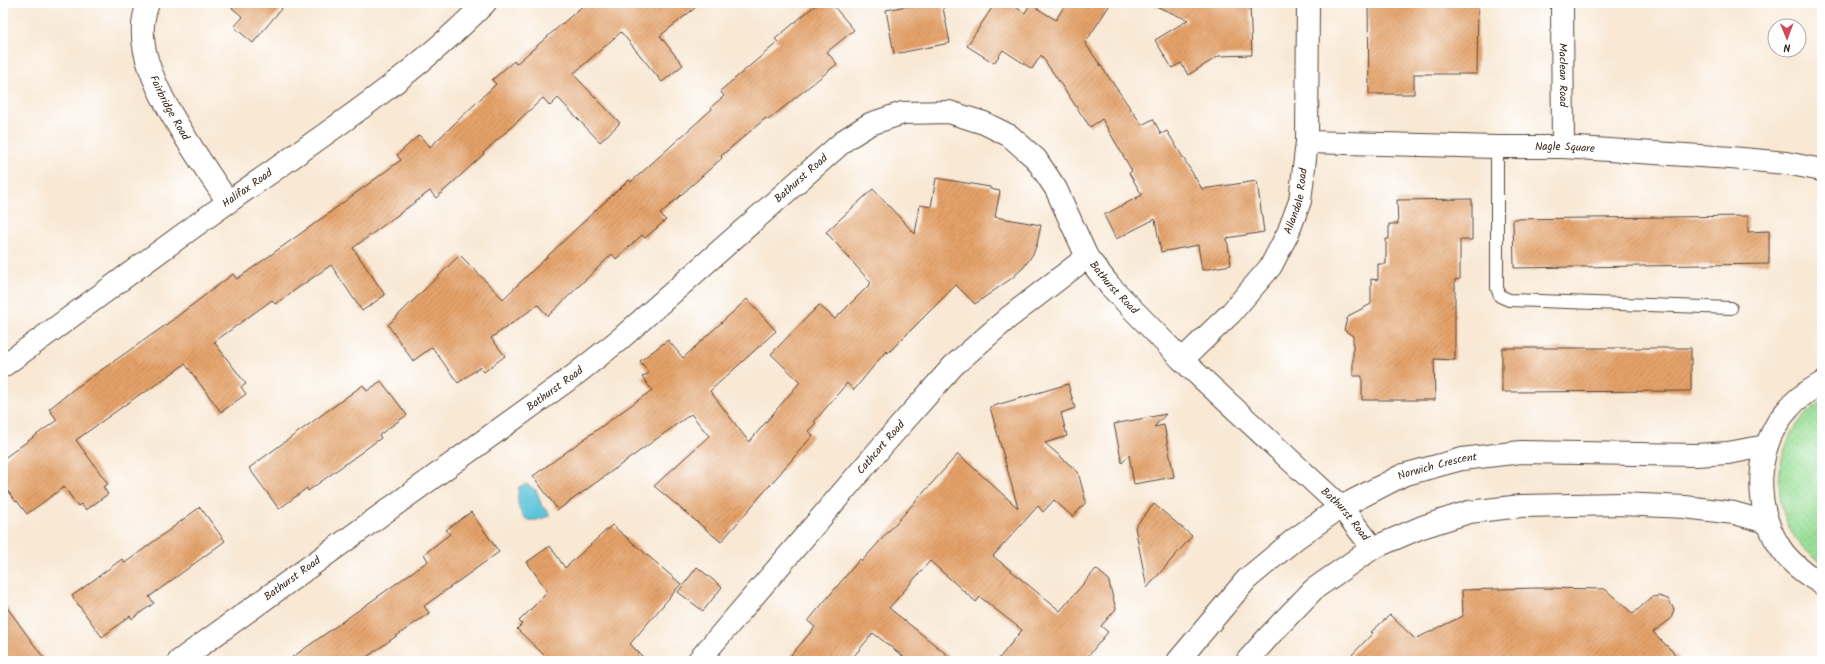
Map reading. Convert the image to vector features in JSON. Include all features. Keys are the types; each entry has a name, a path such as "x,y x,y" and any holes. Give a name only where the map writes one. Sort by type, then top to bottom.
{"street":[{"name":"Fairbridge Road","path":"148,3 144,16 142,36 150,71 158,90 181,129 228,202"},
{"name":"Halifax Road","path":"3,366 228,202 383,92 438,48 485,3"},
{"name":"Allandale Road","path":"1182,360 1231,313 1271,266 1288,234 1300,201 1307,142 1308,3"},
{"name":"Maclean Road","path":"1562,3 1563,147"},
{"name":"Bathurst Road","path":"179,661 576,374 619,340 846,139 870,124 903,113 949,112 984,123 1010,136 1036,160 1056,188 1087,257 1110,286 1182,360 1341,508 1373,548"},
{"name":"Nagle Square","path":"1307,142 1497,147 1563,147 1731,158 1786,163 1822,170"},
{"name":"Cathcart Road","path":"698,661 953,366 1008,318 1087,257"},
{"path":"1822,382 1804,394 1788,409 1775,427 1766,446 1760,484 1766,522 1781,550 1803,573 1822,584"},
{"name":"Norwich Crescent","path":"1178,661 1247,579 1295,539 1341,508 1403,475 1462,459 1521,452 1696,455 1728,453 1766,446"},
{"path":"1247,661 1270,634 1314,589 1373,548 1422,527 1469,512 1521,506 1621,504 1684,507 1734,513 1766,522"}],"lane":[{"path":"1497,147 1497,288 1500,296 1509,300 1731,308"}],"green space":[{"path":"1822,402 1822,562 1803,547 1790,528 1782,506 1779,482 1782,459 1790,436 1804,417"}],"water":[{"path":"526,484 536,490 542,506 549,513 549,516 537,520 531,520 522,515 518,504 518,492 519,487"}],"building":[{"path":"226,3 286,3 253,43 234,27 243,17"},
{"path":"586,3 701,3 660,36 683,65 662,82 621,32 573,74 620,123 600,142 558,98 550,106 543,98 436,198 430,191 353,248 385,295 362,311 331,265 275,304 272,300 214,342 246,384 241,387 246,394 221,412 185,364 76,440 108,484 103,487 108,494 86,510 81,504 78,506 64,487 27,514 17,501 16,502 3,485 3,459 57,420 49,409 74,389 163,327 233,274 237,279 401,160 397,155 419,135 430,147 496,84 492,80 514,61 516,64"},
{"path":"818,3 831,3 854,30 827,52 837,64 768,120 766,118 721,156 722,158 660,214 666,220 645,238 642,235 616,259 612,254 548,316 538,305 491,338 505,356 484,372 480,367 458,383 432,347 413,361 388,325 460,255 503,299 600,206 629,180 631,182 712,109 711,107 724,96 720,91 778,42 775,39"},
{"path":"923,3 942,3 950,43 894,54 886,10"},
{"path":"995,3 1009,3 1025,13 1030,4 1056,20 1066,3 1111,3 1085,43 1142,125 1153,119 1161,134 1167,131 1202,189 1257,181 1264,232 1227,238 1231,265 1202,270 1198,245 1161,252 1155,219 1116,239 1104,215 1142,195 1129,173 1132,171 1102,119 1090,127 1041,55 1032,69 1003,50 994,63 967,46"},
{"path":"1149,3 1250,3 1252,55 1219,56 1188,75 1181,63 1172,68 1155,40 1188,20"},
{"path":"1368,3 1478,3 1477,74 1414,74 1414,94 1369,94"},
{"path":"936,178 990,187 990,189 1000,191 995,217 1041,225 1033,254 1024,267 1012,278 975,304 956,285 888,353 886,351 854,390 847,383 808,431 813,435 721,542 654,486 709,436 691,414 558,510 533,476 652,390 642,377 649,373 640,361 668,340 683,358 747,299 776,331 710,391 749,442 800,382 771,354 819,305 835,319 871,283 826,232 873,189 915,234 920,205 931,207"},
{"path":"1472,199 1472,240 1460,240 1460,279 1455,280 1455,360 1434,359 1435,400 1362,400 1362,376 1353,376 1353,336 1344,330 1347,319 1350,315 1371,304 1371,279 1378,280 1378,264 1386,264 1386,239 1389,239 1389,224 1398,224 1397,200"},
{"path":"1748,216 1748,232 1769,231 1769,264 1514,268 1513,219"},
{"path":"1502,348 1691,348 1691,391 1502,392"},
{"path":"381,381 407,415 379,435 381,438 308,491 307,488 279,509 249,468 363,385 367,391"},
{"path":"1068,384 1075,408 1061,413 1067,436 1045,443 1078,472 1086,502 1073,517 1054,500 1043,512 1038,506 993,556 1060,611 1096,569 1108,579 1116,609 1101,626 1108,632 1084,661 997,661 1022,630 980,597 976,602 930,561 889,608 955,661 909,661 873,633 850,661 786,661 815,627 808,621 860,559 862,561 958,454 1018,508 990,407"},
{"path":"1166,414 1154,427 1164,425 1174,477 1134,484 1129,455 1122,463 1114,424"},
{"path":"1154,504 1192,536 1147,588 1135,527"},
{"path":"200,507 225,541 149,597 154,603 132,619 130,616 102,637 72,596 122,559 125,563"},
{"path":"471,512 499,552 424,606 429,613 361,661 287,661 428,561 424,554 450,534 446,530"},
{"path":"612,525 681,584 630,644 647,661 550,661 517,629 522,624 519,621 548,592 527,562 550,546 565,568"},
{"path":"697,567 722,587 703,611 678,592"},
{"path":"1536,588 1605,589 1633,614 1652,597 1659,596 1668,599 1674,609 1671,619 1653,632 1682,661 1346,661 1373,633 1371,632 1390,615 1415,639 1463,616 1462,590"},
{"path":"3,602 46,661 3,661"}]}
